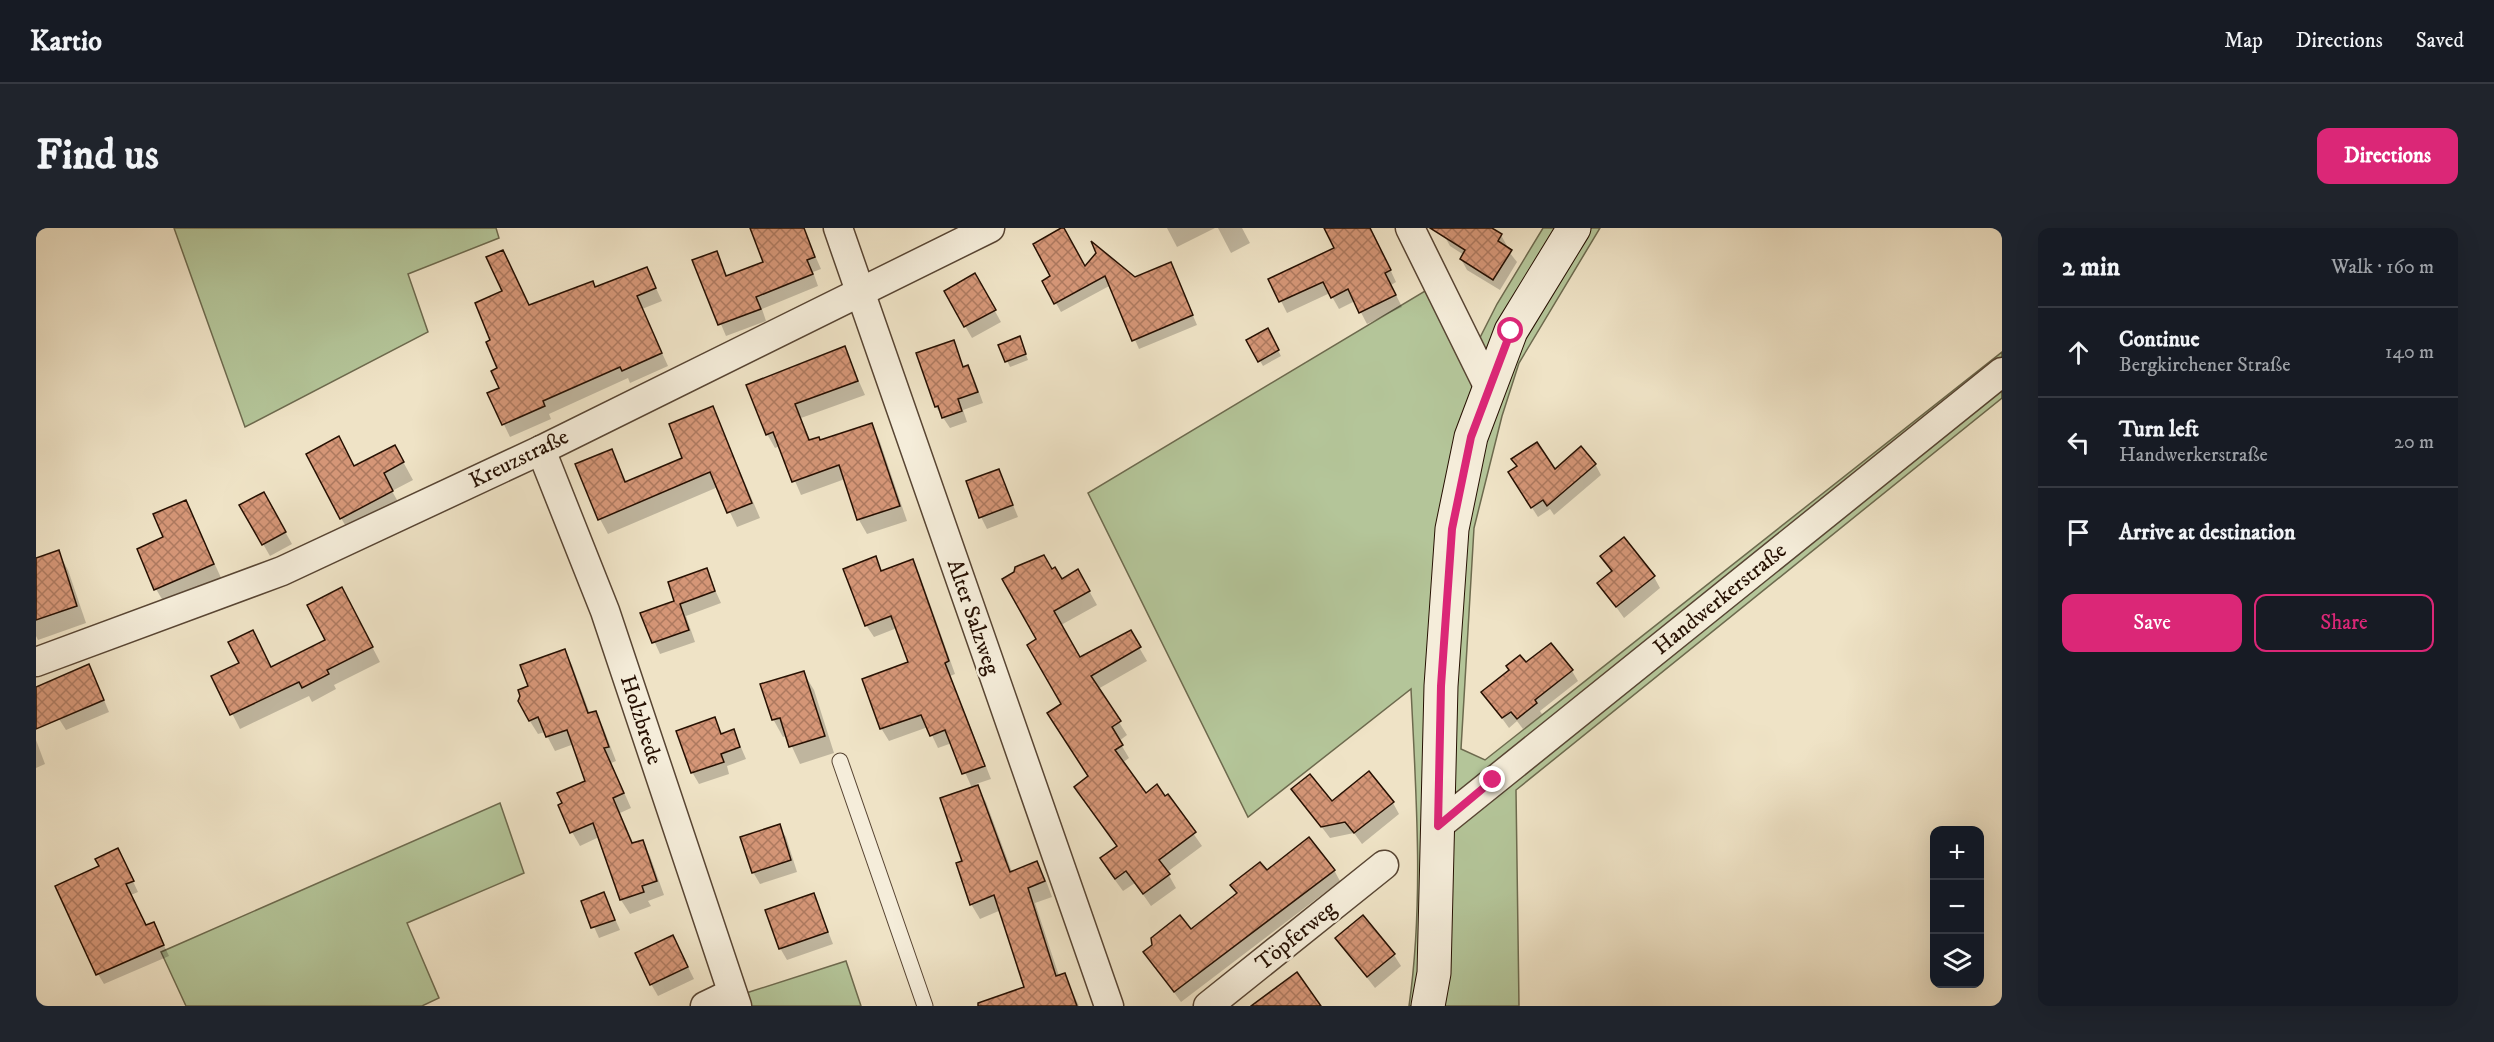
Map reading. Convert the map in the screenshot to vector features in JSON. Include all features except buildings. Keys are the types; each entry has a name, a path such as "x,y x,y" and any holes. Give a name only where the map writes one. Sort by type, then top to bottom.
{"street":[{"name":"Alter Salzweg","path":"838,228 1109,1006"},
{"name":"Kreuzstraße","path":"36,662 282,571 541,450 990,228"},
{"path":"1410,228 1489,388"},
{"path":"1428,1006 1434,973 1441,686 1452,529 1471,437 1511,331 1574,228"},
{"name":"Handwerkerstraße","path":"1438,826 2002,372"},
{"name":"Holzbrede","path":"541,450 605,610 734,1000 705,1006"},
{"name":"Töpferweg","path":"1208,1006 1384,866"}],"lane":[{"path":"840,761 925,1006"}],"green space":[{"path":"174,228 496,228 499,238 408,274 428,332 245,427"},
{"path":"1543,228 1600,228 1519,363 1502,416 1474,528 1461,749 1485,760 2002,352 2002,398 1516,790 1519,1006 1409,1006 1414,967 1418,887 1411,689 1248,817 1088,493 1425,291 1465,367 1497,304"},
{"path":"500,803 524,873 407,923 439,998 422,1006 186,1006 161,952"},
{"path":"846,961 861,1006 748,1006 743,994"}],"route":[{"path":"1493,780 1438,826 1441,686 1452,529 1471,437 1511,331"}]}
